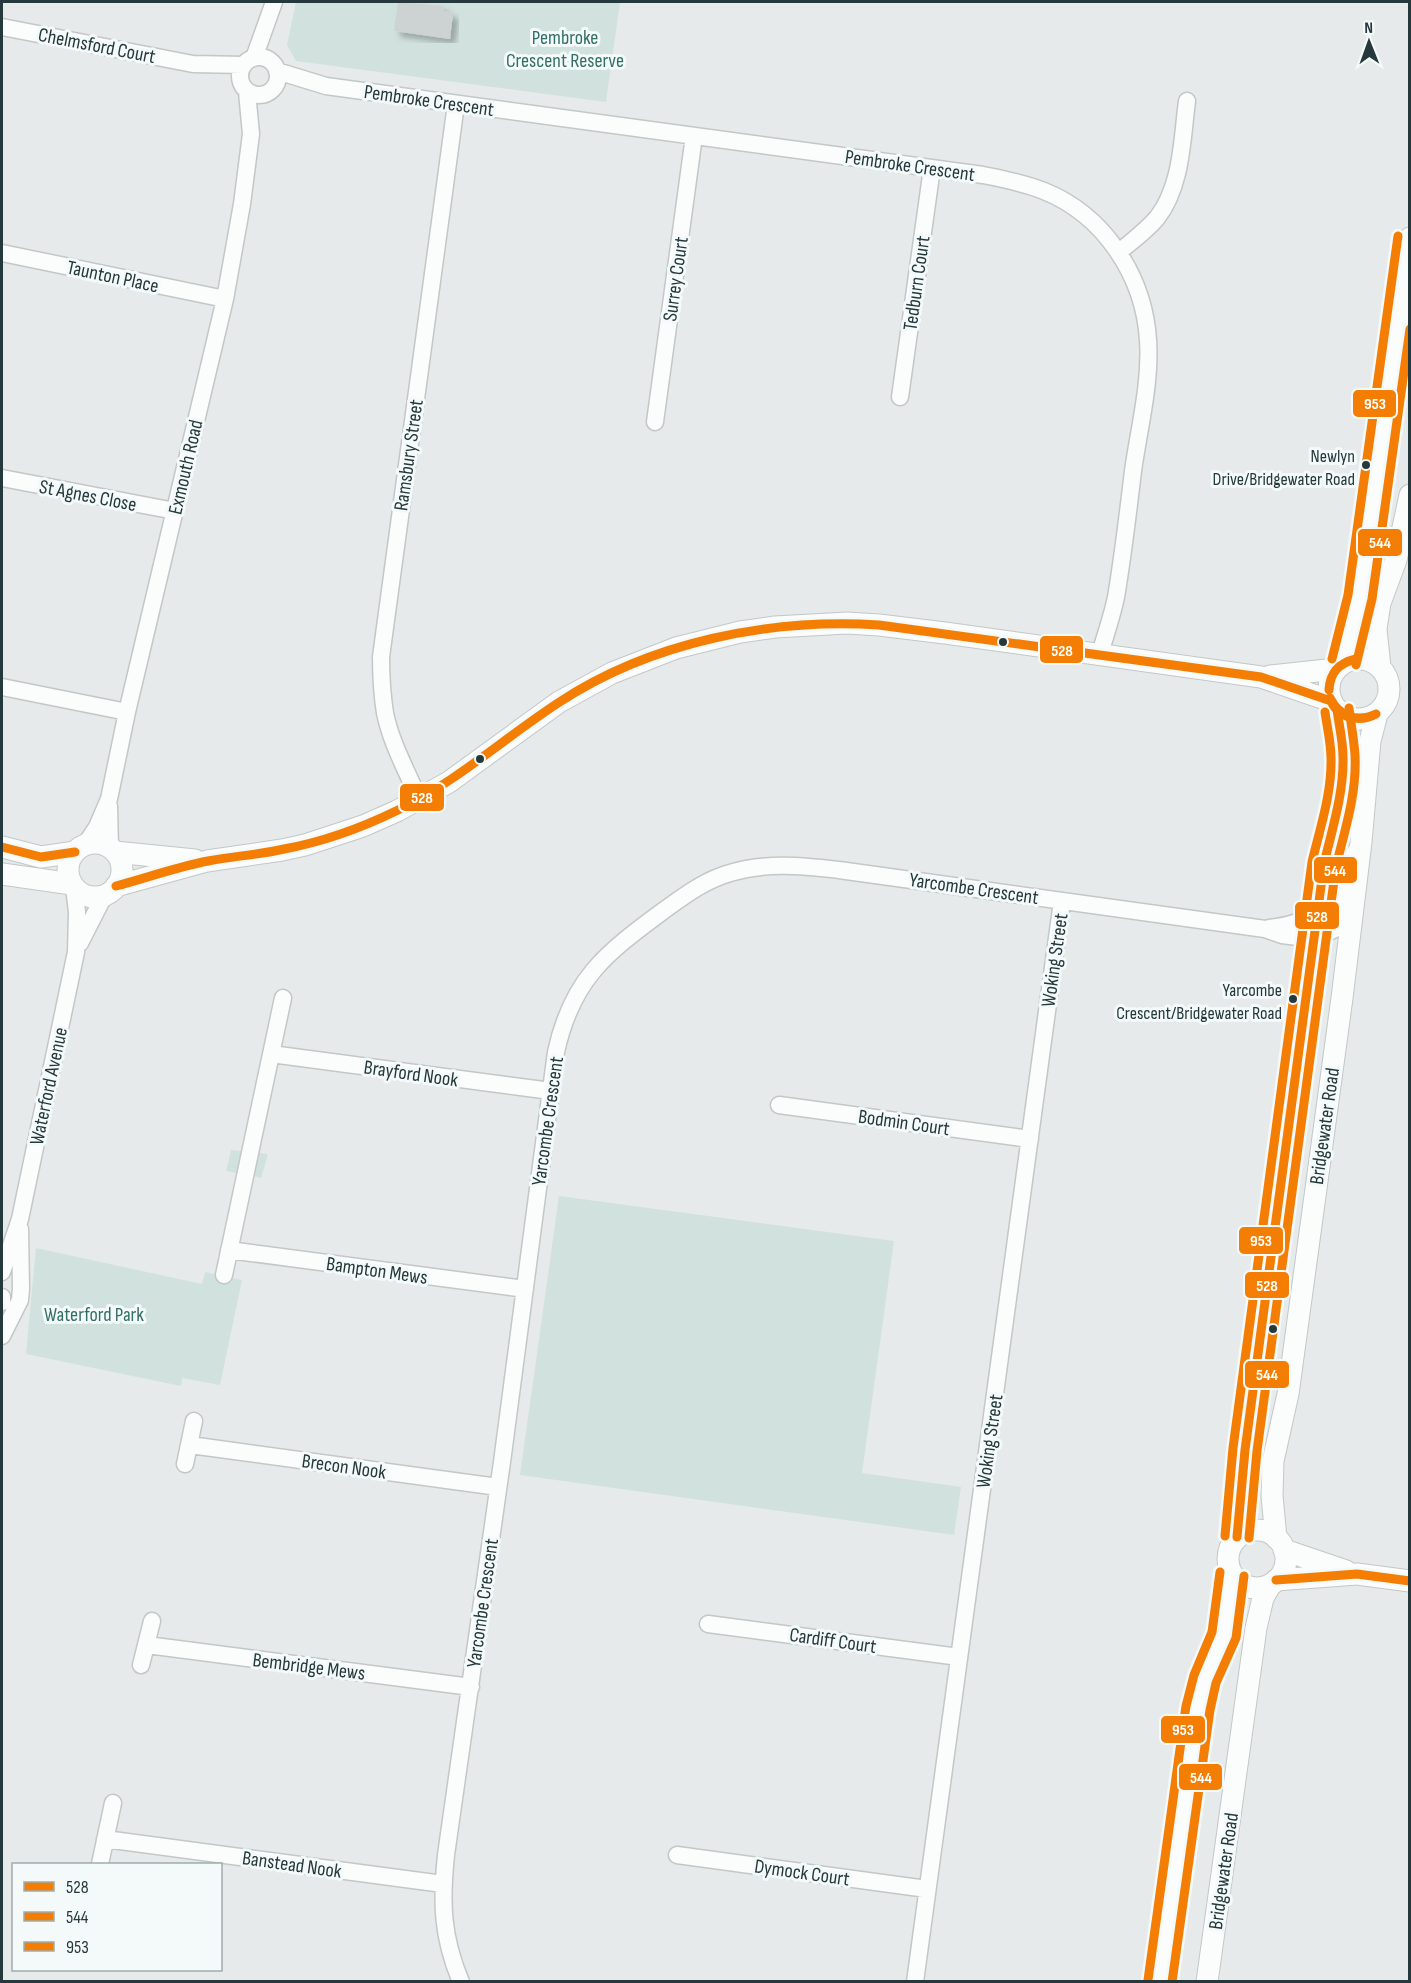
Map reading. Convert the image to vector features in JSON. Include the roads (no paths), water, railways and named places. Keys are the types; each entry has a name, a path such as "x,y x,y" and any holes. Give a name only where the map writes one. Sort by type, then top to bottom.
{"street":[{"name":"Exmouth Road","path":"80,848 97,827 109,799 127,712 225,299 251,134 256,71 273,6"},
{"name":"Chelmsford Court","path":"2,27 194,64 256,71"},
{"name":"Exmouth Road","path":"251,134 278,77 256,71"},
{"name":"Pembroke Crescent","path":"326,86 253,94 256,71 326,86 1016,181 1046,191 1079,212 1110,240 1131,275 1145,319 1148,357 1108,655"},
{"path":"1119,252 1145,231 1166,204 1176,176 1187,101"},
{"name":"Ramsbury Street","path":"419,800 391,734 382,694 381,657 456,104"},
{"name":"Surrey Court","path":"655,422 694,136"},
{"name":"Tedburn Court","path":"900,397 932,168"},
{"path":"1334,706 1329,692 1329,682 1340,665 1354,627 1410,238"},
{"name":"Taunton Place","path":"2,253 225,299"},
{"name":"St Agnes Close","path":"2,478 175,511"},
{"path":"1380,667 1376,629 1380,603 1396,560 1410,495"},
{"path":"2,874 73,885 89,896 207,861 305,845 363,826 419,800 476,764 531,722 586,686 665,652 740,632 810,624 869,624 1261,677 1303,674 1340,665 1353,658 1363,658 1380,667 1389,682 1390,691 1388,700 1377,714 1361,719 1344,715 1334,706 1261,677"},
{"path":"2,687 127,712"},
{"name":"Bridgewater Road","path":"1237,1537 1245,1450 1324,864 1339,802 1342,778 1343,756 1334,706"},
{"name":"Bridgewater Road","path":"1280,1544 1271,1478 1288,1394 1361,842 1370,741 1377,714"},
{"name":"Exmouth Road","path":"109,799 113,850"},
{"path":"1314,939 1328,933 1338,924 1348,863 1361,842"},
{"path":"2,848 41,857 94,843 113,850 207,861"},
{"path":"73,885 68,867 80,848"},
{"path":"111,890 120,878 122,869 120,860 113,850"},
{"name":"Yarcombe Crescent","path":"461,1982 447,1942 443,1913 443,1884 551,1092 561,1032 578,991 593,970 609,953 689,892 729,873 774,866 801,866 1062,901 1265,929 1282,935 1314,939"},
{"name":"Waterford Avenue","path":"2,1272 20,1219 76,952 78,912 73,885"},
{"name":"Waterford Avenue","path":"76,952 111,890"},
{"name":"Woking Street","path":"915,1982 1062,901"},
{"name":"Yarcombe Crescent","path":"1265,929 1304,921 1318,911"},
{"path":"224,1275 283,998"},
{"name":"Brayford Nook","path":"271,1054 551,1092"},
{"name":"Bodmin Court","path":"779,1105 1030,1139"},
{"name":"Waterford Avenue","path":"2,1336 20,1300 20,1219"},
{"name":"Bampton Mews","path":"230,1250 525,1289"},
{"path":"2,1297 2,1302"},
{"path":"185,1464 194,1421"},
{"name":"Brecon Nook","path":"190,1445 498,1487"},
{"path":"1357,1574 1280,1544 1269,1533 1252,1530 1237,1537 1228,1555 1228,1565 1232,1574 1238,1581 1254,1587 1274,1582 1357,1574 1410,1581"},
{"path":"1274,1582 1285,1566 1280,1544"},
{"path":"1160,1982 1197,1708 1205,1679 1224,1635 1232,1574"},
{"name":"Bridgewater Road","path":"1208,1982 1256,1628 1263,1598 1274,1582"},
{"path":"141,1665 152,1622"},
{"name":"Cardiff Court","path":"708,1624 959,1657"},
{"name":"Bembridge Mews","path":"147,1645 471,1688"},
{"path":"100,1863 113,1803"},
{"name":"Banstead Nook","path":"105,1839 443,1884"},
{"name":"Dymock Court","path":"677,1855 927,1889"}],"place":[{"name":"Newlyn Drive/Bridgewater Road","path":"1366,465"},
{"name":"Yarcombe Crescent/Bridgewater Road","path":"1293,999"}],"park label":[{"name":"Pembroke Crescent Reserve","path":"565,48"},
{"name":"Waterford Park","path":"94,1314"}]}
